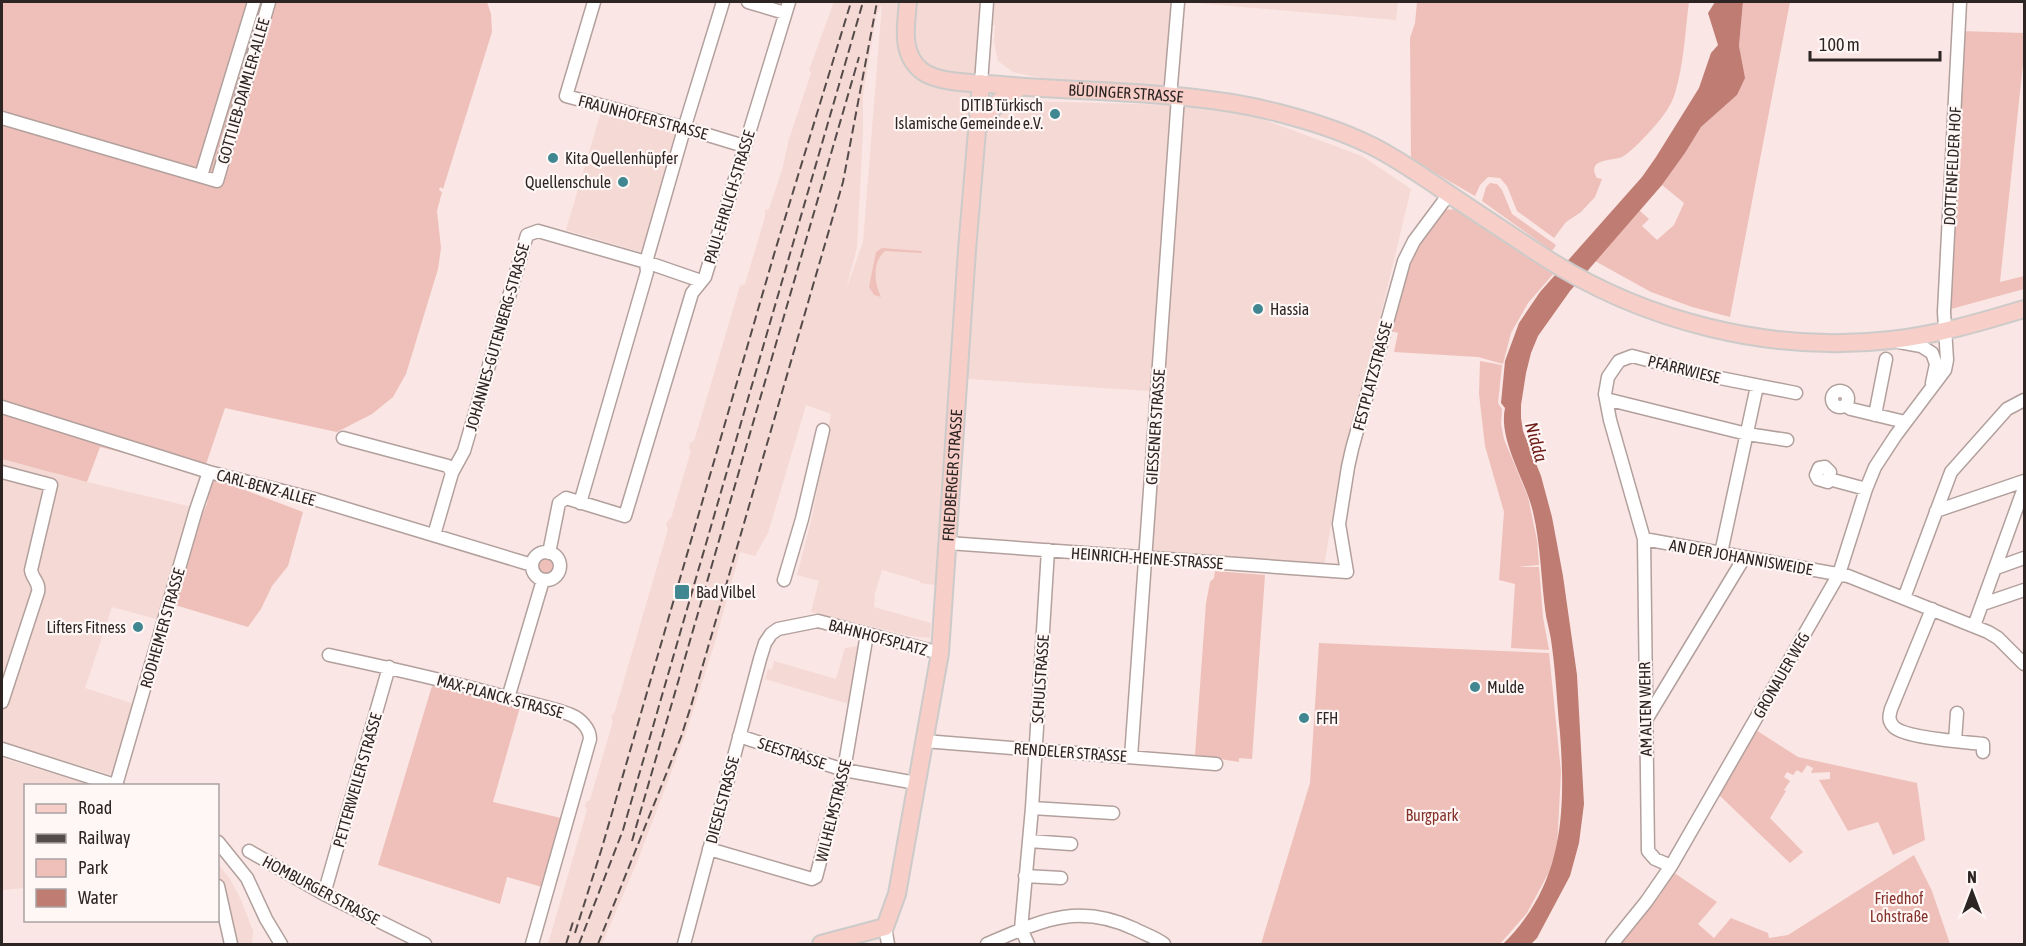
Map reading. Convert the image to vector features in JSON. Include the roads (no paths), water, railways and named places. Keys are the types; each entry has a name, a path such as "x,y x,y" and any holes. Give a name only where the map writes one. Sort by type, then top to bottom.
{"main road":[{"name":"BÜDINGER STRASSE","path":"909,2 906,40 908,52 915,64 932,77 1021,87 1174,97 1246,105 1288,115 1343,133 1396,159 1541,255 1599,287 1662,313 1729,331 1779,339 1819,342 1892,340 1945,331 2025,309"},
{"name":"FRIEDBERGER STRASSE","path":"885,927 897,894 940,653 967,250 981,83"},
{"path":"979,126 999,101 1021,87"},
{"path":"821,945 885,927"}],"street":[{"name":"GOTTLIEB-DAIMLER-ALLEE","path":"254,2 201,176 218,181 269,2"},
{"name":"FRAUNHOFER STRASSE","path":"594,2 566,96 744,146"},
{"path":"549,553 560,503 566,498 580,503 647,272 646,262 723,2"},
{"path":"748,2 787,7"},
{"name":"FRIEDBERGER STRASSE","path":"981,83 987,2"},
{"name":"GIESSENER STRASSE","path":"1131,757 1174,97 1178,2"},
{"name":"DOTTENFELDER HOF","path":"1945,331 1960,2"},
{"name":"PAUL-EHRLICH-STRASSE","path":"580,503 625,516 692,293 705,278 787,7"},
{"path":"2,118 201,176"},
{"name":"FESTPLATZSTRASSE","path":"1347,572 1340,518 1355,439 1404,261 1414,241 1449,194"},
{"name":"JOHANNES-GUTENBERG-STRASSE","path":"450,469 464,451 527,235 538,231 646,262 701,281"},
{"name":"GRONAUER WEG","path":"1612,945 1671,866 1839,574 1875,467 1905,422 1945,370 1947,360 1945,331"},
{"name":"GRONAUER WEG","path":"1892,340 1921,346 1932,353 1936,371 1926,395"},
{"name":"PFARRWIESE","path":"1644,539 1612,430 1606,399 1605,389 1609,374 1619,361 1628,356 1796,393"},
{"path":"1875,415 1887,358"},
{"path":"1721,554 1757,386"},
{"path":"1606,399 1747,434 1787,440"},
{"path":"1904,598 1948,479 1955,466 2007,409 2025,400"},
{"path":"1846,406 1905,422"},
{"name":"CARL-BENZ-ALLEE","path":"2,407 209,472 532,565"},
{"path":"784,580 802,519 823,430"},
{"path":"343,438 450,469 434,535"},
{"path":"2,472 51,485 32,570 38,583 38,592 2,702"},
{"name":"RODHEIMER STRASSE","path":"117,784 209,472"},
{"path":"1829,479 1866,489"},
{"path":"1936,511 2025,481"},
{"path":"1974,626 2025,488"},
{"path":"2009,530 2025,525"},
{"name":"AN DER JOHANNISWEIDE","path":"1644,539 1848,576 1974,626 1998,638 2025,664"},
{"name":"AM ALTEN WEHR","path":"1644,539 1648,851 1655,859 1671,866"},
{"name":"HEINRICH-HEINE-STRASSE","path":"948,543 1347,572"},
{"name":"SCHULSTRASSE","path":"1028,945 1021,930 1032,808 1048,550"},
{"path":"549,553 558,559 560,568 554,578 543,580 534,573 532,565 537,555 549,553"},
{"path":"1645,721 1744,558"},
{"path":"1996,568 2025,558"},
{"path":"508,698 543,580"},
{"path":"1983,604 2025,590"},
{"path":"1932,609 1889,718 1892,725 1900,730 1983,744 1983,752"},
{"name":"BAHNHOFSPLATZ","path":"760,656 771,634 786,626 818,621 940,653"},
{"name":"WILHELMSTRASSE","path":"709,849 815,879 844,770 867,634"},
{"name":"MAX-PLANCK-STRASSE","path":"329,655 388,667 572,715 585,726 590,734 532,945"},
{"name":"DIESELSTRASSE","path":"684,945 760,656"},
{"name":"PETTERWEILER STRASSE","path":"324,894 388,667"},
{"path":"1955,741 1957,713"},
{"name":"SEESTRASSE","path":"739,736 844,770 916,783"},
{"name":"RENDELER STRASSE","path":"924,741 1216,764"},
{"path":"2,748 114,784"},
{"path":"1032,808 1113,813"},
{"path":"1029,841 1071,844"},
{"name":"HOMBURGER STRASSE","path":"219,843 247,878 281,945"},
{"name":"HOMBURGER STRASSE","path":"249,851 324,894 425,945"},
{"path":"1025,876 1061,878"},
{"path":"219,891 231,945"},
{"path":"987,945 1043,921 1085,915 1105,917 1120,922 1164,945"},
{"name":"FRIEDBERGER STRASSE","path":"885,927 888,945"}],"water":[{"path":"1715,2 1743,2 1739,46 1745,78 1737,95 1701,127 1662,185 1570,291 1538,336 1526,373 1521,418 1523,431 1541,476 1552,517 1563,576 1577,675 1584,804 1579,843 1570,876 1537,938 1531,944 1503,944 1523,921 1538,897 1549,872 1556,846 1562,791 1555,669 1546,616 1538,538 1530,500 1505,433 1505,408 1501,403 1505,361 1519,323 1540,292 1642,177 1699,88 1711,53 1718,45 1708,13"}],"railway":[{"path":"575,933 601,851 775,251 851,2"},
{"path":"579,944 623,830 863,2"},
{"path":"598,944 681,737 691,706 843,182 877,2"},
{"path":"632,841 859,57"},
{"path":"566,944 573,922"}],"place":[{"name":"DITIB Türkisch Islamische Gemeinde e.V.","path":"1055,114"},
{"name":"Kita Quellenhüpfer","path":"553,158"},
{"name":"Quellenschule","path":"623,182"},
{"name":"Hassia","path":"1258,309"},
{"name":"Bad Vilbel","path":"682,592"},
{"name":"Lifters Fitness","path":"138,627"},
{"name":"Mulde","path":"1475,687"},
{"name":"FFH","path":"1304,718"}],"water label":[{"name":"Nidda","path":"1536,442"}],"park label":[{"name":"Burgpark","path":"1432,815"},
{"name":"Friedhof Lohstraße","path":"1899,907"}]}
